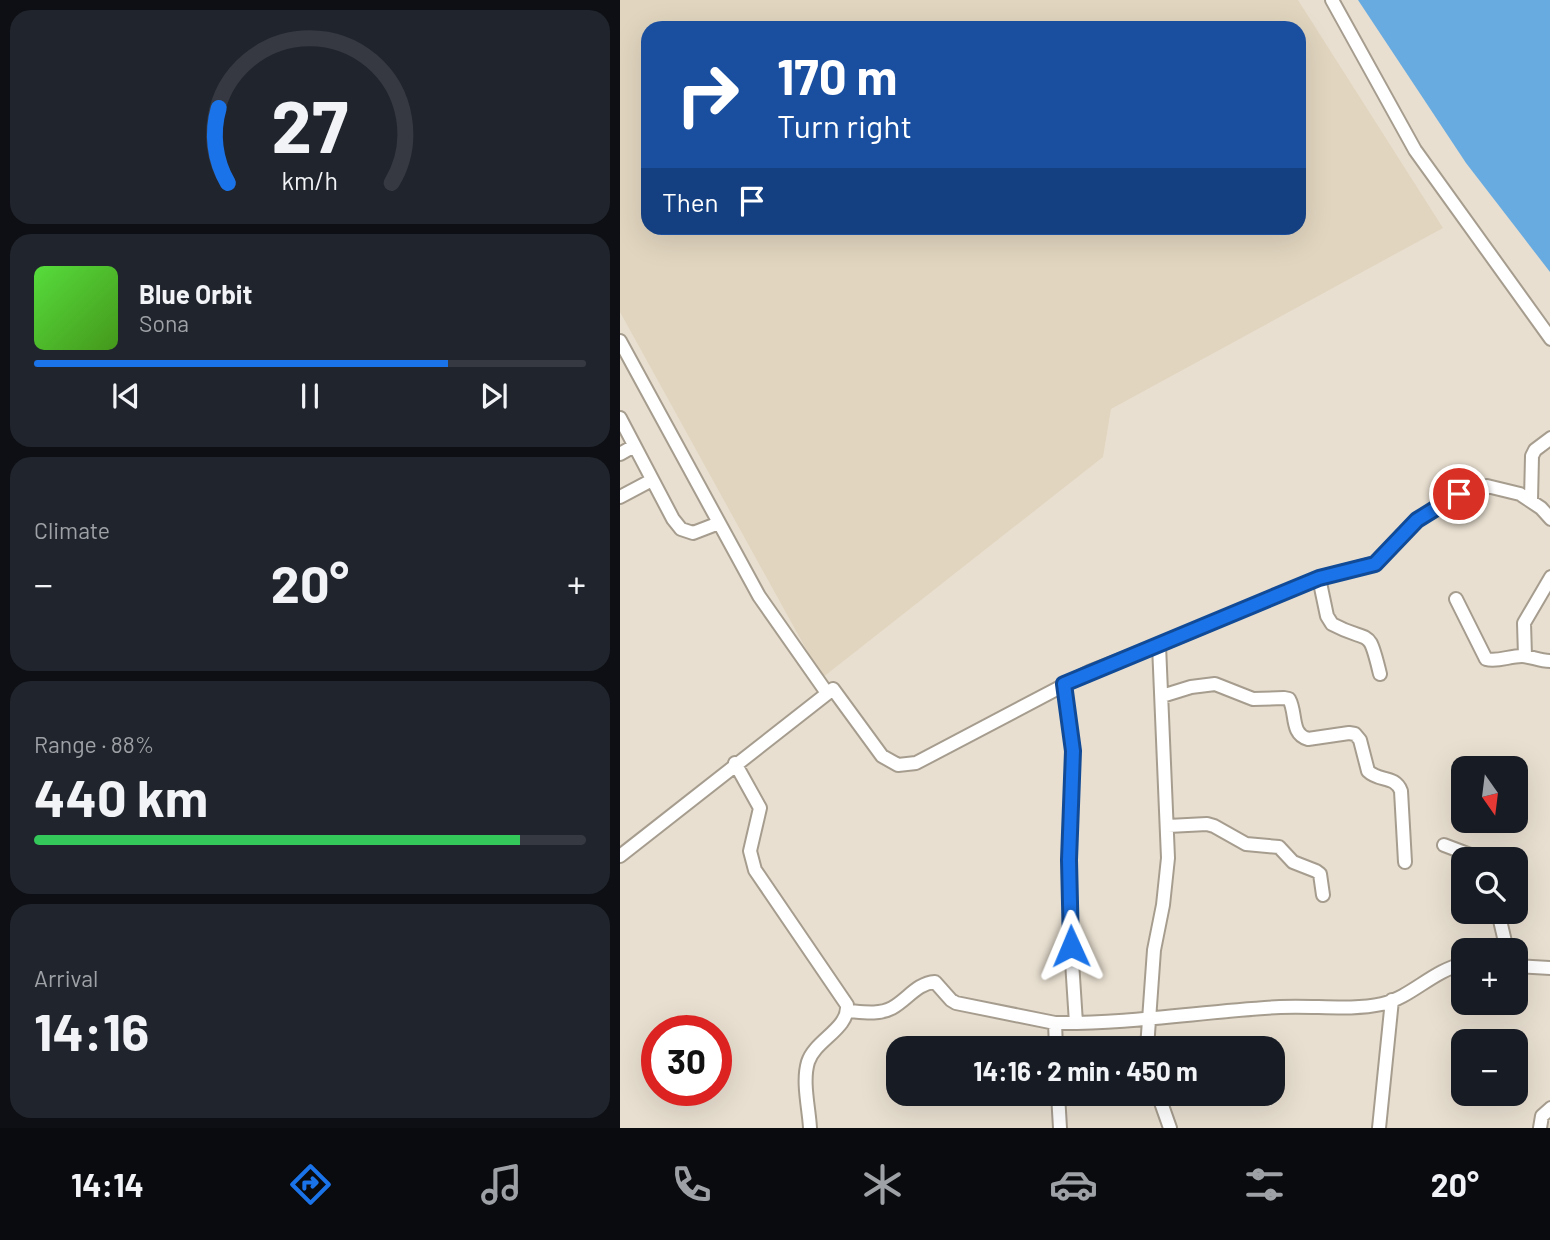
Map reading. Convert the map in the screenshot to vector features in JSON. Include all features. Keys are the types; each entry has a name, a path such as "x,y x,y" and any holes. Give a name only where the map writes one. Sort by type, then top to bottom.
{"street":[{"path":"1332,0 1415,150 1550,339"},
{"path":"620,341 759,596 827,693"},
{"path":"620,418 673,519 681,529 693,533 719,523"},
{"path":"1550,438 1539,446 1532,456 1541,505 1550,519"},
{"path":"620,454 634,446"},
{"path":"620,497 652,480"},
{"path":"620,856 833,689 882,756 898,765 916,763 1089,672 1319,578 1375,564 1417,520 1459,494 1487,486 1520,494 1541,505"},
{"path":"1525,656 1525,623 1550,577"},
{"path":"1319,578 1332,624 1368,637 1373,643 1380,674"},
{"path":"1456,599 1486,659 1493,661 1525,656 1539,661 1550,660"},
{"path":"1147,1036 1154,950 1163,905 1168,858 1158,645"},
{"path":"1064,684 1073,751 1069,860 1076,1023"},
{"path":"1162,696 1191,687 1215,684 1253,699 1289,699 1301,737 1308,739 1355,734 1360,740 1368,771 1378,778 1395,780 1399,784 1405,862"},
{"path":"736,763 760,808 750,851 755,870 844,998 848,1011 844,1020 808,1061 806,1079 810,1128"},
{"path":"1168,826 1214,825 1246,844 1279,847 1293,862 1320,874 1323,895"},
{"path":"1444,845 1451,848"},
{"path":"848,1011 874,1012 892,1008 924,983 935,982 956,1003 1055,1023 1279,1007 1370,1006 1392,1000 1451,967"},
{"path":"1528,967 1550,968"},
{"path":"1379,1128 1392,1000"},
{"path":"1055,1023 1056,1036"},
{"path":"1059,1106 1060,1128"},
{"path":"1162,1106 1170,1128"},
{"path":"1540,1128 1542,1116 1550,1108"}],"shaded area":[{"path":"620,0 1298,0 1443,228 1111,409 1103,457 822,678 620,312"}],"water":[{"path":"1358,0 1550,0 1550,272 1466,163"}],"route":[{"path":"1071,946 1069,860 1073,751 1064,684 1319,578 1375,564 1417,520 1459,494"}]}
